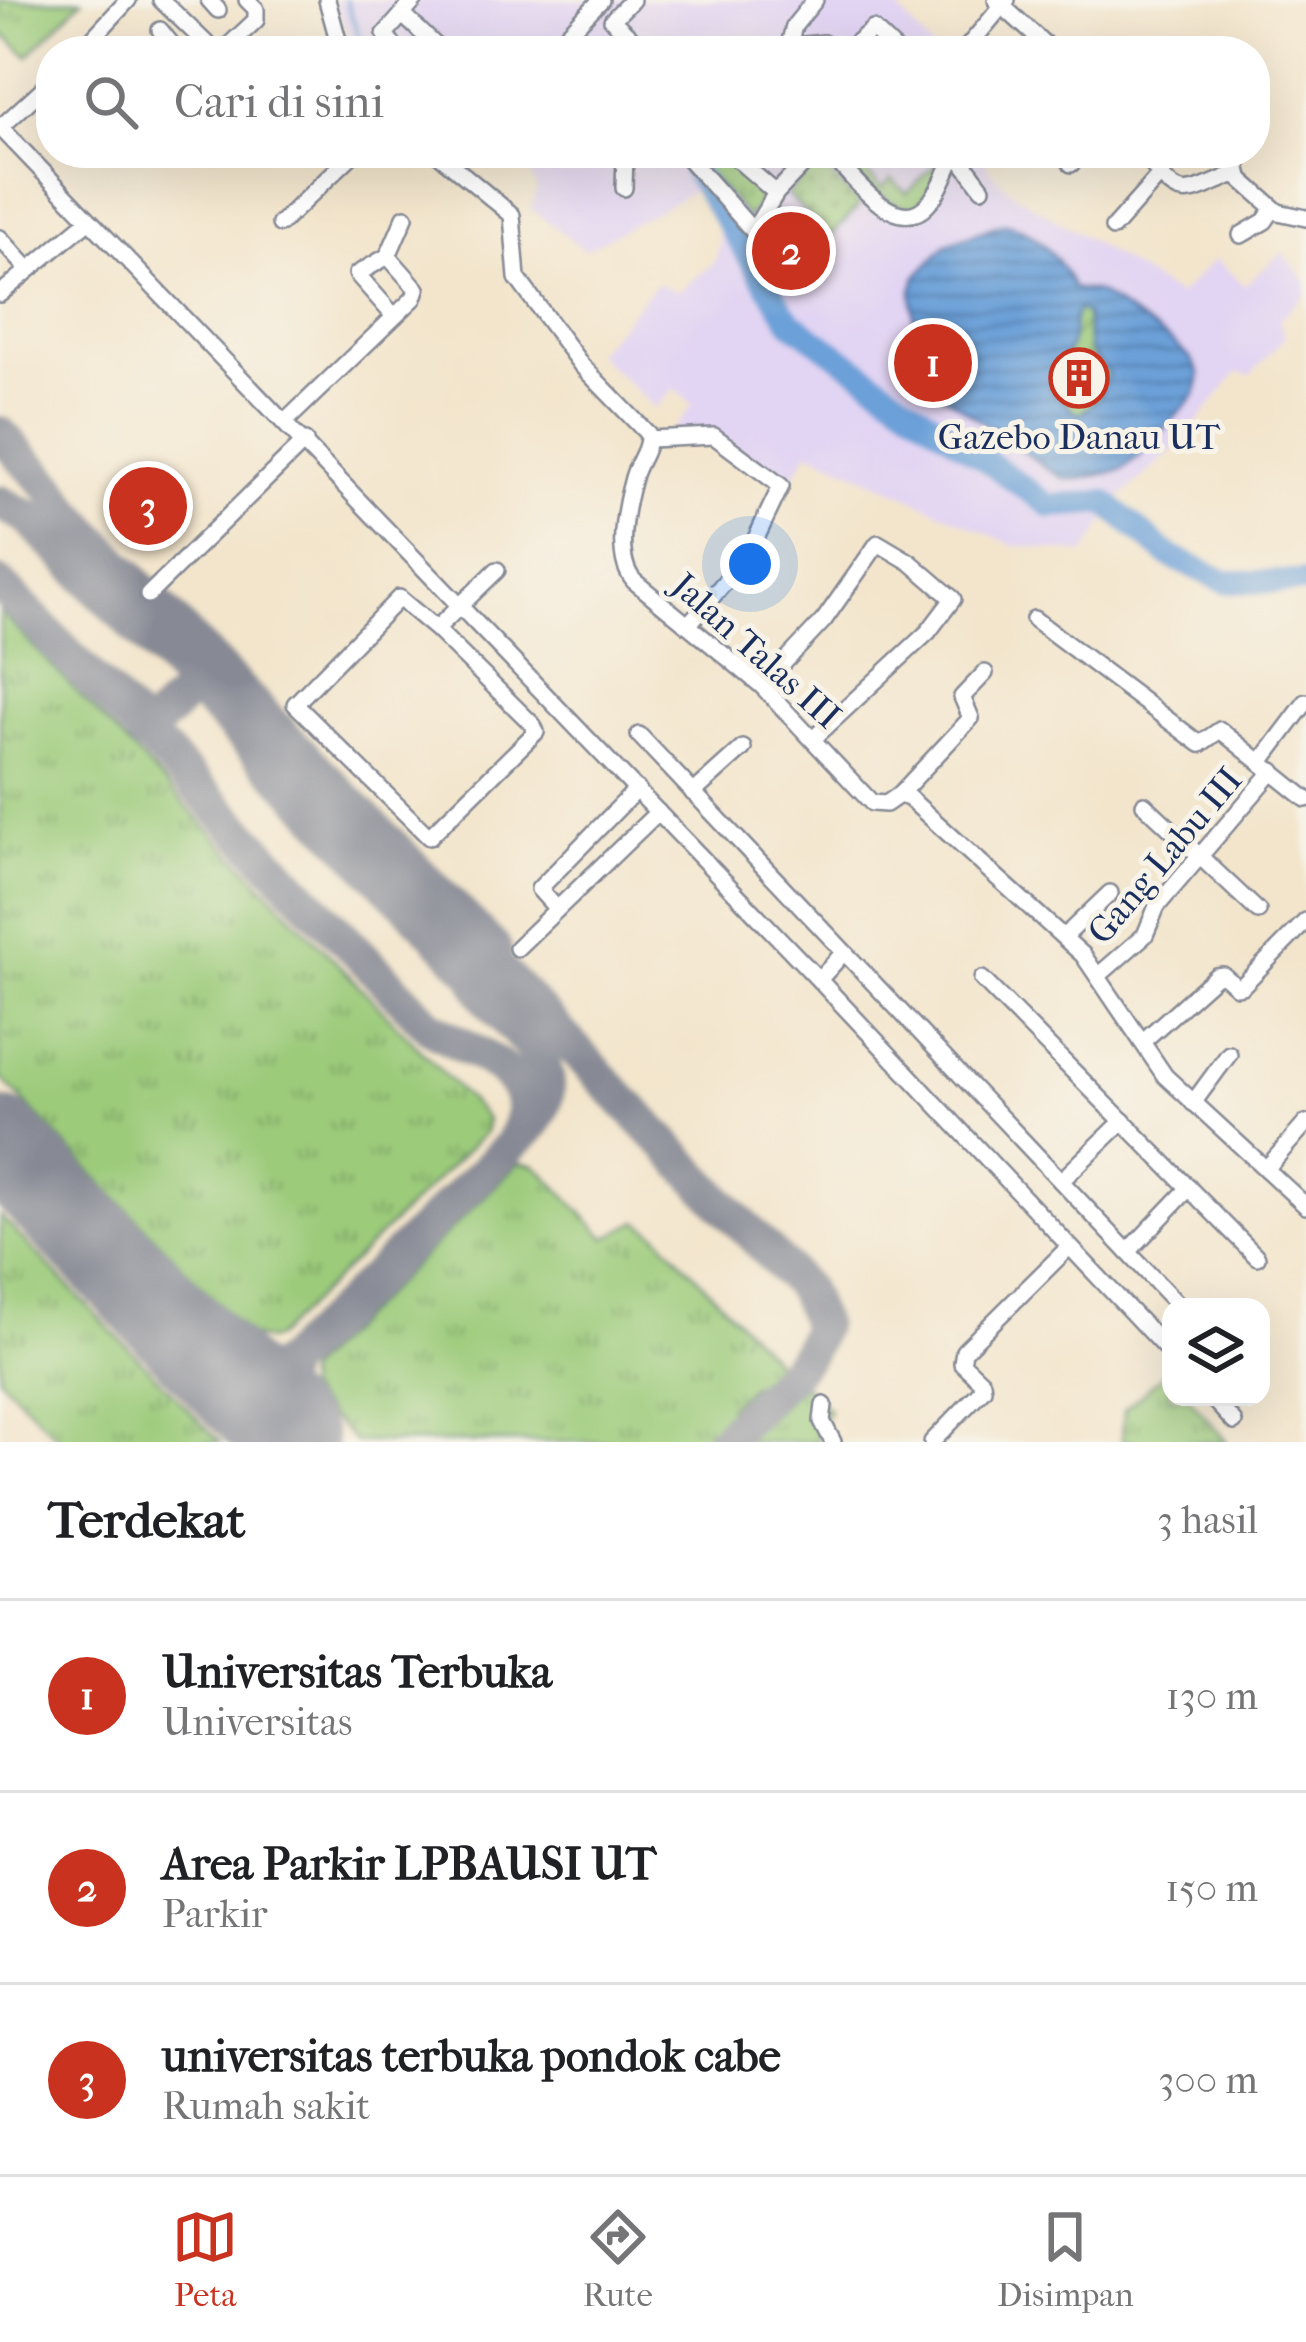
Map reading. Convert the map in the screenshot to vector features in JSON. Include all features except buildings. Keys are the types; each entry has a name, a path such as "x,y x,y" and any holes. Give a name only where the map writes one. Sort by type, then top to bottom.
{"street":[{"path":"95,36 128,0"},
{"path":"161,0 201,36"},
{"path":"236,36 256,20 256,9 248,0"},
{"path":"327,0 337,36"},
{"path":"388,36 387,30 415,0"},
{"path":"570,36 601,0"},
{"path":"629,36 612,20 632,0"},
{"path":"794,36 794,26 815,0"},
{"path":"976,36 1002,2 1037,36"},
{"path":"402,14 425,36"},
{"path":"160,30 165,36"},
{"path":"36,95 0,128 36,166"},
{"path":"38,168 286,421 1162,1345"},
{"path":"280,224 338,168"},
{"path":"455,168 512,215 517,278 582,366 649,439 714,436 782,486 741,566 688,625"},
{"path":"624,168 624,188"},
{"path":"697,168 753,231 776,193 800,168"},
{"path":"747,168 776,193"},
{"path":"845,168 886,208 907,214 925,208 948,168"},
{"path":"967,168 982,188"},
{"path":"1155,168 1172,190 1188,194 1232,174 1274,209 1306,218"},
{"path":"1238,168 1240,177"},
{"path":"1113,228 1160,175"},
{"path":"1241,236 1274,209"},
{"path":"394,316 357,274 388,256 405,217"},
{"path":"0,294 88,221"},
{"path":"0,238 28,268"},
{"path":"286,421 414,298 417,289 388,256"},
{"name":"Jalan Talas III","path":"649,439 632,483 622,564 634,581 762,686 872,803 886,804 899,795 911,800 1064,937 1099,976 1166,1076 1306,1205"},
{"path":"148,596 305,441"},
{"path":"762,686 824,620 878,543 910,562 953,599 928,632 813,739"},
{"path":"436,629 497,570"},
{"path":"399,598 436,629 536,732 429,837 295,704 399,598"},
{"path":"1034,620 1200,744 1218,730 1306,799"},
{"path":"899,795 972,717 962,697 986,673"},
{"name":"Gang Labu III","path":"1099,976 1145,935 1157,906 1267,766 1306,702"},
{"path":"639,736 1171,1298"},
{"path":"694,793 743,748"},
{"path":"557,909 539,889 637,790"},
{"path":"1144,804 1258,911"},
{"path":"517,948 658,812"},
{"path":"1064,937 1110,892"},
{"path":"1142,1042 1219,975 1240,987 1306,921"},
{"path":"819,980 844,952"},
{"path":"982,979 1257,1257"},
{"path":"1192,1103 1229,1054"},
{"path":"1061,1181 1123,1121"},
{"path":"1266,1169 1306,1123"},
{"path":"1128,1252 1189,1187"},
{"path":"932,1442 983,1388 962,1363 964,1351 1069,1247"},
{"path":"824,1406 822,1421 833,1442"},
{"path":"1219,1406 1234,1422"}],"shaded area":[{"path":"334,0 891,0 921,36 349,36"},
{"path":"526,168 988,168 1012,192 1178,296 1215,259 1245,285 1283,252 1306,281 1306,294 1279,319 1285,336 1251,375 1237,372 1181,443 1123,495 1084,554 1013,545 809,451 788,486 719,436 667,438 693,404 674,389 655,408 595,353 657,283 678,292 714,263 720,243 715,214 696,189 585,250 531,209 537,188"}],"green space":[{"path":"0,0 82,0 47,36 36,36 36,48 28,56 0,32"},
{"path":"703,168 737,168 768,194 748,218"},
{"path":"813,168 823,168 860,204 831,236 787,195"},
{"path":"849,168 862,168 882,188 892,179 907,193 932,168 940,168 941,174 918,206 894,203"},
{"path":"1077,310 1086,314 1089,350 1108,373 1099,398 1079,415 1049,388 1070,345","holes":["1066,357 1095,358 1093,399 1064,398"]},
{"path":"0,612 487,1119 486,1131 267,1341 250,1336 0,1077"},
{"path":"519,1163 543,1172 606,1238 638,1221 658,1235 780,1366 760,1388 751,1385 728,1407 733,1414 704,1442 355,1442 305,1391 310,1367"},
{"path":"0,1216 220,1442 62,1442 0,1378"},
{"path":"1162,1376 1162,1406 1197,1406 1227,1442 1122,1442 1124,1410"},
{"path":"803,1384 829,1410 818,1429 817,1442 742,1442"}],"water":[{"path":"1002,224 1024,231 1054,257 1072,288 1097,292 1192,360 1200,374 1196,394 1139,457 1121,470 1079,479 1065,479 1051,471 930,381 916,347 912,290 917,276 947,244","holes":["1077,310 1086,314 1089,350 1108,373 1099,398 1079,415 1049,388 1070,345"]}],"waterway":[{"path":"346,0 359,36"},
{"path":"693,169 791,322 1050,506 1105,502 1169,556 1227,582 1306,582"}],"taxiway":[{"path":"0,434 215,666"},
{"path":"0,503 28,517 475,974 485,994 541,1062 547,1081 545,1102 532,1125 284,1366 259,1373 238,1372 198,1348"},
{"path":"0,585 430,1026 502,1069 515,1083 522,1099 522,1118 513,1141"},
{"path":"144,735 215,666 494,949 493,964 804,1289 819,1326 808,1351 721,1442"},
{"path":"284,1366 274,1407 293,1442"}],"runway":[{"path":"0,1144 290,1442"}],"place":[{"name":"Area Parkir LPBAUSI UT","path":"791,251"},
{"name":"Universitas Terbuka","path":"933,363"},
{"name":"Gazebo Danau UT","path":"1079,378"},
{"name":"universitas terbuka pondok cabe","path":"148,506"}]}
